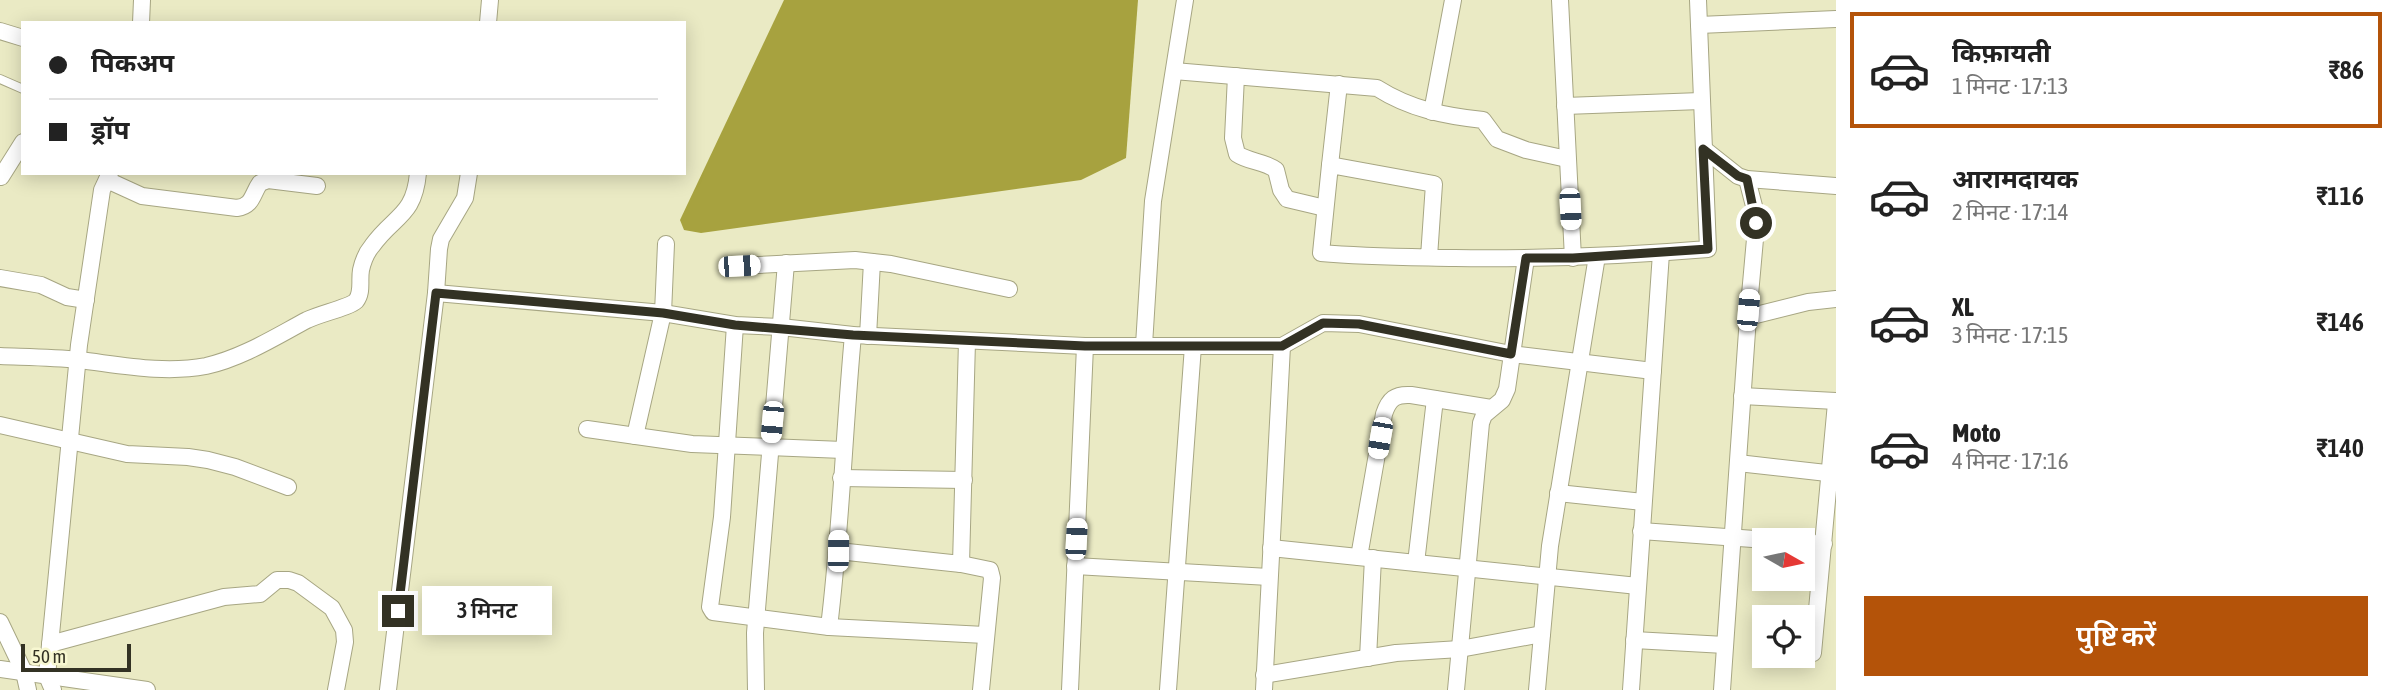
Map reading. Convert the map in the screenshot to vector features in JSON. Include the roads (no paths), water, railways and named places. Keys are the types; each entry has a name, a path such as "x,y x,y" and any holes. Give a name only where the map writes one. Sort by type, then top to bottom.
{"street":[{"path":"141,21 142,0"},
{"path":"488,21 489,0"},
{"path":"1144,345 1153,201 1185,0"},
{"path":"1432,112 1453,0"},
{"path":"1560,0 1573,258"},
{"path":"1339,85 1321,253 1360,257 1573,258 1708,249 1698,0"},
{"path":"1699,25 1836,19"},
{"path":"0,31 21,37"},
{"path":"1174,71 1377,88 1398,102 1444,116 1483,120 1497,139 1526,150 1567,159"},
{"path":"1236,76 1233,138 1237,154 1245,160 1262,163 1276,170 1287,199 1325,208"},
{"path":"1564,106 1701,101"},
{"path":"1,177 21,145"},
{"path":"1703,149 1738,176 1747,179 1836,186"},
{"path":"1329,165 1434,184 1429,257"},
{"path":"0,356 78,360 170,370 205,366 234,358 320,313 348,306 358,297 361,289 360,272 365,257 386,228 408,210 417,191 418,175"},
{"path":"388,690 441,239 465,198 468,175"},
{"path":"50,683 50,644 78,360 102,190 108,177 142,196 237,208 251,202 260,183 268,180 317,186"},
{"path":"1722,690 1756,223 1747,179"},
{"path":"635,436 663,313 666,244"},
{"path":"1630,690 1661,253"},
{"path":"1537,690 1550,546 1597,256"},
{"path":"1456,690 1481,423 1484,415 1502,400 1507,388 1526,258"},
{"path":"739,266 822,260 872,262 970,279 1009,289"},
{"path":"829,627 838,551 843,450 872,262"},
{"path":"756,690 755,633 786,264"},
{"path":"0,278 41,285 68,298 86,300"},
{"path":"436,293 663,313 735,325 860,336 1085,346 1282,346 1323,323 1359,324 1511,354 1653,372"},
{"path":"1748,317 1808,302 1836,299"},
{"path":"735,325 722,517 710,607 713,612 829,627 985,635"},
{"path":"961,564 967,341"},
{"path":"1070,690 1085,346"},
{"path":"1168,690 1193,346"},
{"path":"1282,346 1264,683 1395,653 1460,649 1542,634"},
{"path":"1368,658 1366,558 1384,414 1388,404 1401,395 1491,408"},
{"path":"1742,396 1836,402 1833,473 1815,633"},
{"path":"1416,563 1434,399"},
{"path":"0,425 127,454 208,460 288,487"},
{"path":"587,429 692,444 843,450"},
{"path":"1738,463 1833,473"},
{"path":"841,478 964,480"},
{"path":"1558,493 1643,502"},
{"path":"1641,531 1752,539"},
{"path":"1815,543 1824,544"},
{"path":"1271,548 1637,586"},
{"path":"838,551 961,564 990,570 992,578 981,690"},
{"path":"1075,566 1269,577"},
{"path":"50,644 224,597 260,594 277,580 289,580 298,583 332,608 344,630 345,642 336,690"},
{"path":"0,622 24,672 28,690"},
{"path":"1634,640 1725,645"},
{"path":"0,669 24,672 50,683 147,690"}],"lane":[{"path":"0,79 21,88"}]}
